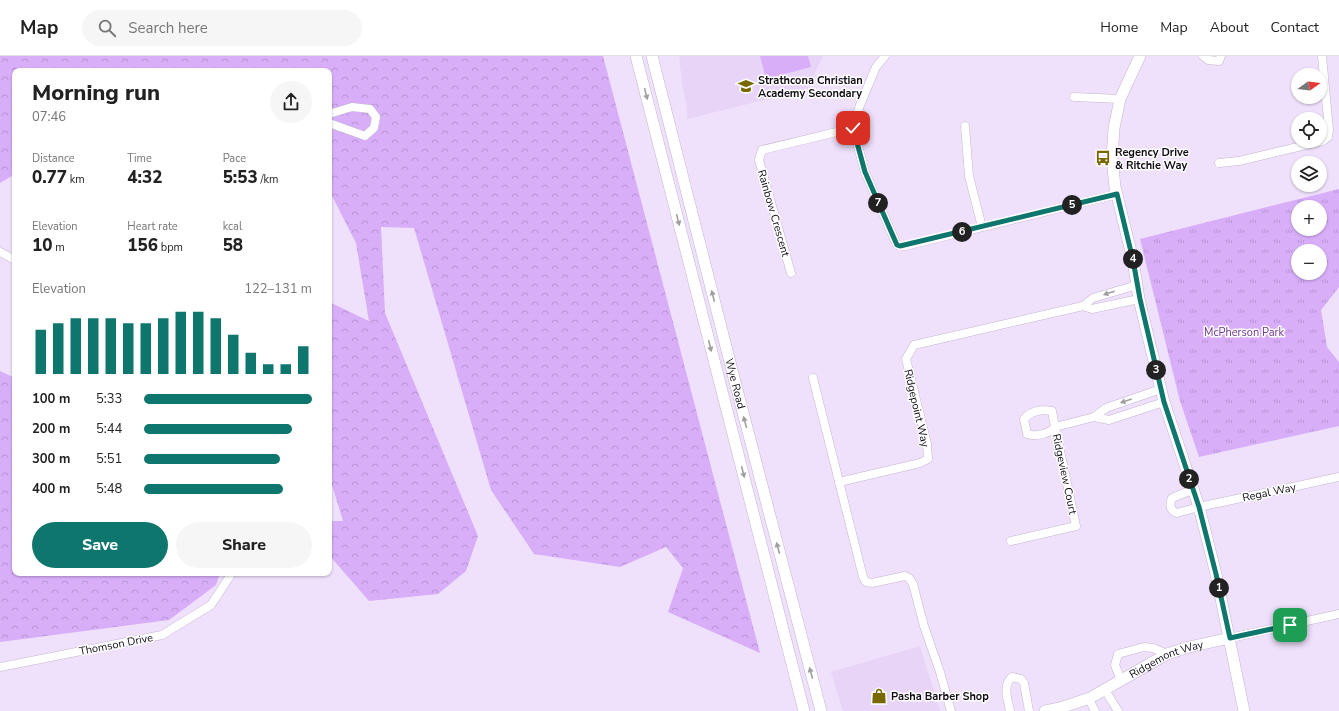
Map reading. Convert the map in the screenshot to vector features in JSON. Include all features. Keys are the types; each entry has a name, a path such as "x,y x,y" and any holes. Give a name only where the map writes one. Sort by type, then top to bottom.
{"main road":[{"name":"Wye Road","path":"636,56 804,711"},
{"name":"Wye Road","path":"652,56 821,711"},
{"path":"1140,56 1120,99 1114,128 1112,158 1117,194 1133,260 1160,389 1192,490 1199,507 1216,574 1244,711"},
{"name":"Ridgemont Way","path":"1045,711 1089,699 1167,654 1189,647 1230,638"}],"street":[{"path":"885,56 876,68 860,105 853,128 865,172 897,245 905,246 1117,194"},
{"path":"1203,56 1208,60 1219,61 1221,56"},
{"path":"1219,163 1239,161 1323,141 1328,137 1329,130 1322,56"},
{"path":"1074,97 1120,99"},
{"path":"332,113 352,106 370,110 376,117 374,128 365,136 332,124"},
{"path":"965,126 969,176 982,227"},
{"name":"Rainbow Crescent","path":"791,273 759,160 762,150 853,128"},
{"path":"0,252 12,258"},
{"name":"Ridgepoint Way","path":"840,482 920,463 928,459 927,444 906,359 914,346 1083,306 1093,298 1137,284"},
{"name":"Ridgepoint Way","path":"1083,306 1092,309 1140,299"},
{"path":"813,378 863,578 866,582 872,583 905,576 909,578 913,584 924,626 940,672 951,711"},
{"name":"Ridgeview Court","path":"1011,541 1076,526 1055,427 1094,417 1106,408 1160,389"},
{"name":"Ridgeview Court","path":"1094,417 1109,420 1164,402"},
{"name":"Regal Way","path":"1192,490 1172,498 1170,502 1171,509 1174,512 1177,513 1339,477"},
{"name":"Thomson Drive","path":"0,667 162,635 211,605 230,576"},
{"path":"1230,638 1339,614"},
{"path":"1121,680 1114,665 1118,654 1144,647 1153,648 1167,654"},
{"path":"1010,711 1006,686 1008,680 1012,677 1021,678 1024,683 1029,711"},
{"path":"1105,690 1118,711"},
{"path":"1089,699 1095,711"}],"shaded area":[{"name":"Strathcona Christian Academy Secondary","path":"679,56 823,56 808,89 687,119 687,108"},
{"path":"920,646 940,711 843,711 831,672"}],"green space":[{"path":"0,56 603,56 760,653 668,612 683,568 666,547 620,567 534,554 491,490 414,228 381,227 385,313 478,536 466,571 438,594 369,601 332,558 332,521 343,521 332,485 332,303 369,321 356,243 332,196 332,68 12,68 12,176 0,183"},
{"path":"760,56 808,56 811,67 766,79"},
{"name":"McPherson Park","path":"1339,189 1339,287 1321,310 1327,347 1339,362 1339,426 1199,457 1180,401 1140,239 1291,201 1291,236 1327,236 1327,200 1295,200"},
{"path":"0,371 12,377 12,576 219,576 216,585 169,620 0,642"}],"place":[{"name":"Strathcona Christian Academy Secondary","path":"746,86"},
{"name":"Regency Drive & Ritchie Way","path":"1103,158"},
{"name":"Pasha Barber Shop","path":"879,696"}],"route":[{"path":"853,128 865,172 872,191 897,245 900,246 1117,194 1164,402 1192,490 1199,507 1230,638 1290,625"}]}
